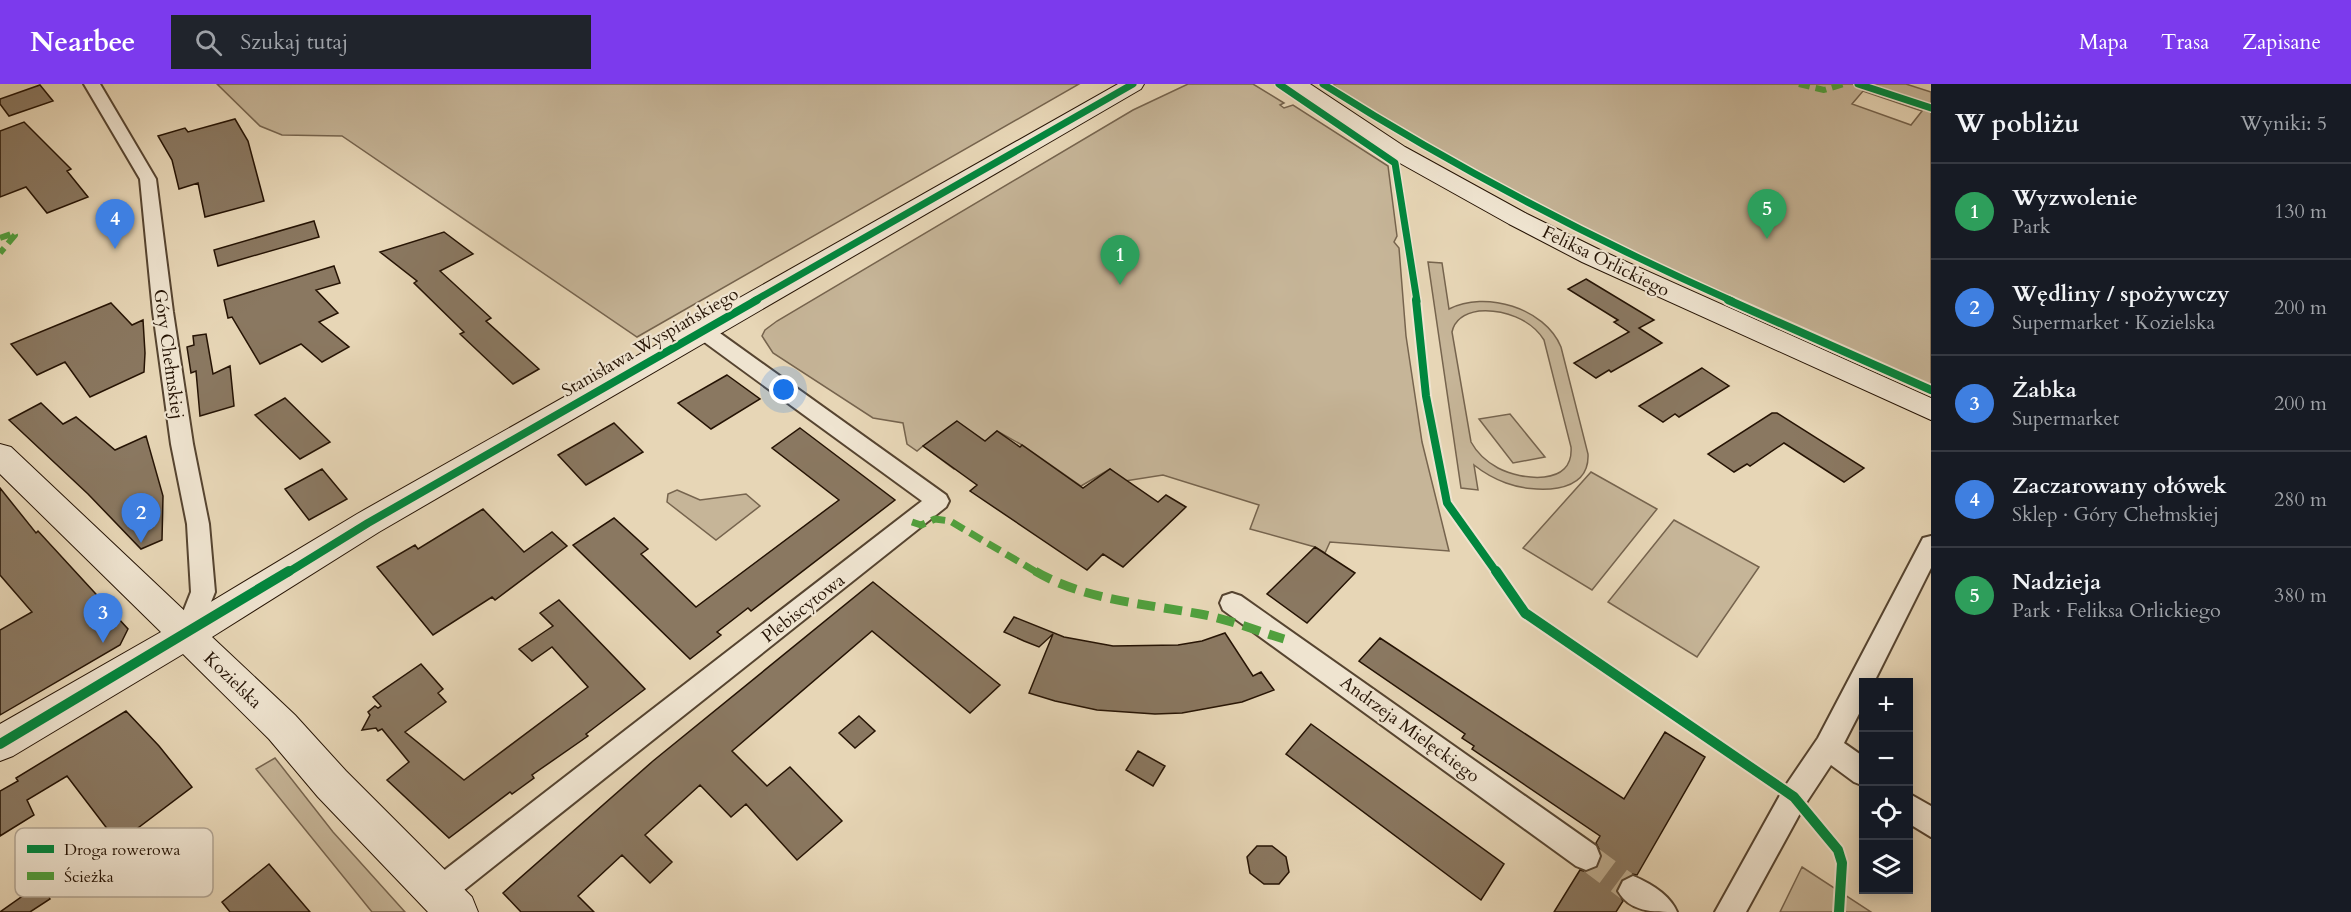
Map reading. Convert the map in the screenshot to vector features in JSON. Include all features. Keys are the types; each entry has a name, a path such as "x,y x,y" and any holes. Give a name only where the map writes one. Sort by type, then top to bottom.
{"street":[{"name":"Góry Chełmskiej","path":"92,84 147,179 180,433 198,524 203,592 186,635"},
{"name":"Stanisława Wyspiańskiego","path":"0,744 186,635 368,523 1133,84"},
{"name":"Feliksa Orlickiego","path":"1296,84 1397,152 1518,219 1591,256 1931,410"},
{"name":"Plebiscytowa","path":"448,902 938,501 703,331"},
{"name":"Kozielska","path":"0,455 282,727 333,784 448,902"},
{"path":"1730,912 1794,797 1828,747 1931,545"},
{"name":"Andrzeja Mielęckiego","path":"1232,603 1586,856"},
{"path":"1828,747 1859,770"},
{"path":"1913,810 1931,823"},
{"path":"1633,891 1662,912"}],"shaded area":[{"path":"217,84 1079,84 637,337 342,136 282,135 260,126"},
{"path":"1188,84 1253,84 1284,103 1280,105 1284,108 1293,105 1388,166 1397,236 1394,242 1399,248 1406,336 1422,442 1449,551 1330,542 1325,553 1315,547 1250,529 1259,505 1163,475 1125,481 1110,469 1081,486 1022,445 997,431 954,469 923,446 917,451 907,444 903,423 873,418 773,353 762,336 765,330 777,321 1133,110"},
{"path":"1332,84 1906,84 1931,92 1931,385 1713,289 1552,212 1434,150 1351,99","holes":["1863,91 1922,111 1911,125 1852,104"]},
{"path":"1428,262 1442,263 1449,309 1479,301 1496,302 1528,313 1553,333 1561,347 1588,454 1586,468 1580,478 1558,488 1530,489 1506,483 1474,465 1478,490 1461,488","holes":["1488,311 1507,314 1524,321 1532,326 1544,340 1571,447 1570,460 1564,469 1555,474 1532,477 1508,472 1486,460 1471,442 1452,332 1453,327 1462,317 1474,312"]},
{"path":"1510,414 1545,457 1513,463 1479,419"},
{"path":"1591,472 1657,509 1592,590 1523,548"},
{"path":"677,490 700,500 746,494 760,506 716,540 667,502 668,494"},
{"path":"1674,520 1759,567 1697,657 1608,602"},
{"path":"275,758 333,832 405,912 372,912 256,769"},
{"path":"1802,867 1871,912 1780,912"}],"building":[{"path":"40,85 53,101 9,116 0,104 0,99"},
{"path":"235,119 248,141 264,201 205,217 198,183 179,189 172,160 158,136 185,128 188,132"},
{"path":"24,122 71,169 67,171 88,197 47,213 26,187 0,197 0,131"},
{"path":"314,221 319,237 218,266 214,250"},
{"path":"444,232 473,254 440,271 491,318 486,321 539,369 513,384 460,334 464,332 414,283 417,281 380,252"},
{"path":"334,266 340,283 316,290 338,313 319,322 349,347 322,362 301,344 260,364 232,317 228,318 224,300"},
{"path":"1586,279 1654,320 1639,328 1662,343 1596,378 1574,363 1629,332 1614,322 1618,320 1568,289"},
{"path":"111,303 132,325 143,320 144,372 90,397 65,362 37,375 11,344"},
{"path":"206,334 213,374 230,366 234,406 200,416 196,371 191,373 187,347 194,345 193,336"},
{"path":"1702,368 1729,386 1679,417 1675,414 1663,422 1639,406"},
{"path":"727,375 760,399 711,429 678,403"},
{"path":"285,398 330,442 300,459 255,415"},
{"path":"41,403 63,424 76,417 115,450 146,436 163,496 162,540 141,549 88,494 9,420"},
{"path":"1772,413 1777,413 1864,468 1844,482 1784,443 1750,466 1747,464 1734,472 1708,454"},
{"path":"957,421 985,441 997,431 1020,447 1022,445 1083,488 1110,469 1158,502 1166,495 1186,507 1123,567 1103,554 1087,570 970,491 977,485 923,446"},
{"path":"614,423 643,452 586,485 558,455"},
{"path":"800,428 895,500 751,611 748,608 717,632 721,635 690,659 573,545 614,518 648,549 641,554 696,607 839,500 772,448"},
{"path":"322,469 347,499 309,520 285,489"},
{"path":"0,488 36,533 38,531 128,629 120,645 0,715 0,630 32,612 0,575"},
{"path":"483,509 524,552 552,532 567,546 495,600 492,597 433,635 377,567 415,545 418,549"},
{"path":"1315,547 1355,573 1307,623 1267,594"},
{"path":"873,582 1000,685 970,713 872,631 732,751 767,786 790,767 842,821 797,860 746,804 731,817 700,785 645,835 672,862 650,883 622,855 578,896 594,912 521,912 503,893 653,761"},
{"path":"559,600 645,689 586,734 588,736 532,775 534,778 512,794 510,792 449,838 387,780 409,762 382,729 362,730 370,715 368,712 375,706 378,708 381,706 373,697 421,664 443,689 438,693 446,702 405,732 464,780 588,687 552,647 532,661 519,649 553,626 540,613"},
{"path":"1014,617 1064,637 1113,646 1178,645 1202,641 1225,633 1253,676 1261,672 1274,690 1242,702 1182,713 1155,714 1097,710 1055,701 1029,693 1053,634 1039,647 1004,632"},
{"path":"1380,638 1624,799 1665,732 1705,757 1637,875 1632,874 1621,880 1616,890 1623,901 1616,912 1554,912 1580,870 1587,872 1598,867 1602,855 1596,843 1600,836 1472,749 1474,746 1462,738 1465,734 1359,661"},
{"path":"126,711 159,746 192,787 138,828 107,828 67,776 27,800 34,815 0,836 0,791 18,781 16,778"},
{"path":"859,716 875,731 855,748 839,733"},
{"path":"1311,724 1504,864 1481,900 1286,754"},
{"path":"1138,751 1165,766 1153,786 1126,770"},
{"path":"1257,846 1272,846 1286,857 1289,872 1279,884 1264,884 1250,873 1247,857"},
{"path":"269,864 310,912 230,912 222,902"},
{"path":"21,897 49,897 50,899 30,912 0,912"}],"tunnel":[{"path":"1586,856 1633,891"}],"marked path":[{"path":"1799,84 1824,90 1844,84"},
{"path":"0,238 14,233 15,235 0,253"},
{"path":"912,522 921,525 935,519 950,521 1043,576 1066,586 1140,604 1203,614 1284,639"}],"cycle path":[{"path":"0,744 186,635 368,523 1133,84"},
{"path":"1279,84 1395,163 1415,286 1426,396 1447,503 1525,613 1794,797 1838,850 1842,863 1839,912"},
{"path":"1323,84 1395,130 1544,212 1697,286 1931,390"},
{"path":"1858,84 1931,108"}],"place":[{"name":"Nadzieja","path":"1767,239"},
{"name":"Zaczarowany ołówek","path":"115,249"},
{"name":"Wyzwolenie","path":"1120,285"},
{"name":"Wędliny / spożywczy","path":"141,543"},
{"name":"Żabka","path":"103,643"}]}
